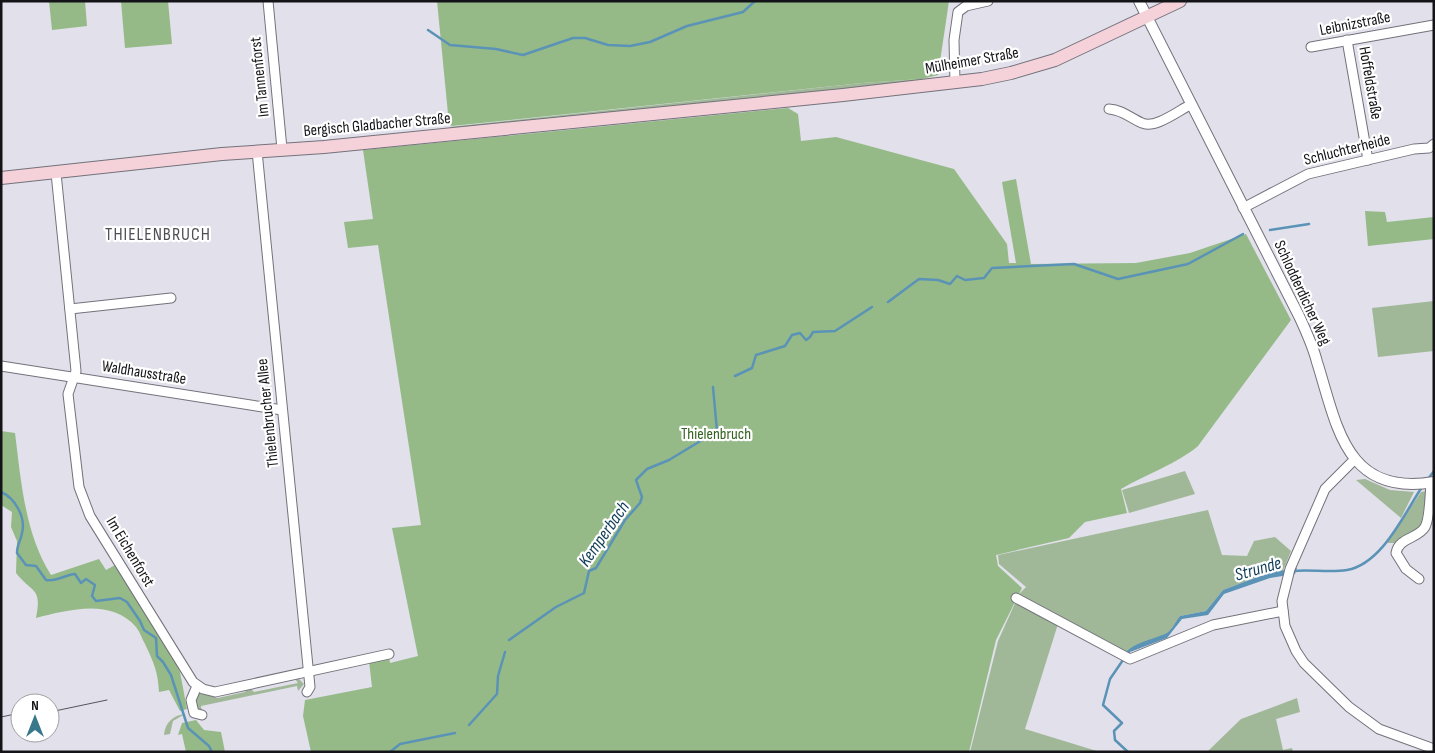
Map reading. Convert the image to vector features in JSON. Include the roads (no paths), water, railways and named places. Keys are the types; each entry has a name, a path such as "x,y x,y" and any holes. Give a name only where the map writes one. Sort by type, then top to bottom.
{"main road":[{"name":"Mülheimer Straße","path":"756,104 956,83 1036,66 1180,1"},
{"name":"Bergisch Gladbacher Straße","path":"1,178 756,104"}],"street":[{"name":"Im Tannenforst","path":"268,1 282,150"},
{"path":"956,83 954,40 958,12 966,6 988,1"},
{"name":"Schlodderdicher Weg","path":"1139,1 1190,105 1299,316 1317,360 1336,429 1355,459 1378,477 1395,483 1431,483"},
{"name":"Leibnizstraße","path":"1311,47 1434,25"},
{"name":"Hoffeldstraße","path":"1347,40 1368,160"},
{"path":"1109,109 1129,114 1143,123 1151,124 1190,105"},
{"name":"Schluchterheide","path":"1243,208 1308,174 1414,149 1429,148 1434,144"},
{"name":"Thielenbrucher Allee","path":"257,152 309,672 310,687 308,692"},
{"name":"Im Eichenforst","path":"56,173 76,371 68,394 79,487 83,502 178,659 197,686"},
{"path":"70,308 170,298"},
{"name":"Waldhausstraße","path":"1,366 282,410"},
{"path":"1355,459 1325,489 1288,573 1284,589 1283,611 1288,634 1304,663 1349,707 1379,728 1434,749"},
{"path":"1419,579 1406,569 1396,553 1399,545 1420,532 1426,525 1431,483"},
{"path":"1016,598 1125,657 1133,658 1213,625 1283,611"},
{"path":"202,715 194,713 191,700 197,686 215,692 388,654"}],"water":[{"path":"1297,568 1295,574 1270,578 1224,594 1208,615 1182,619 1167,638 1130,652 1129,655 1125,653 1138,644 1167,633 1172,629 1180,616 1206,611 1223,590 1268,573"}],"waterway":[{"path":"428,30 450,45 496,49 523,55 573,38 585,38 608,45 630,46 650,42 687,26 743,12 755,1"},
{"name":"Kemperbach","path":"1270,230 1309,224"},
{"name":"Kemperbach","path":"888,302 919,279 938,280 950,284 957,276 965,280 984,278 992,268 1074,264 1118,279 1188,264 1243,234"},
{"name":"Kemperbach","path":"735,376 752,368 756,355 785,346 792,335 800,333 806,340 813,332 835,331 872,307"},
{"name":"Kemperbach","path":"509,640 556,607 584,593 589,571 596,568 625,520 640,503 642,497 636,480 647,469 669,460 717,431 713,387"},
{"name":"Strunde","path":"1428,479 1434,471"},
{"name":"Strunde","path":"1293,571 1340,571 1360,566 1371,558 1391,536 1422,487"},
{"name":"Kemperbach","path":"1,492 15,503 21,515 23,527 17,553 26,565 36,566 46,580 54,580 75,574 81,583 86,579 95,585 92,596 96,601 120,598 127,602 144,630 156,638 157,656 171,675 188,728 209,746 212,752"},
{"name":"Kemperbach","path":"469,725 497,694 498,676 505,652"},
{"name":"Strunde","path":"1125,657 1110,679 1103,705 1122,723 1114,731 1115,740 1128,752"},
{"name":"Kemperbach","path":"390,752 400,744 455,733"}],"tram line":[{"path":"60,710 107,700"},
{"path":"1,717 10,715"}],"district":[{"name":"THIELENBRUCH","path":"158,234"}],"park label":[{"name":"Thielenbruch","path":"716,434"}]}
